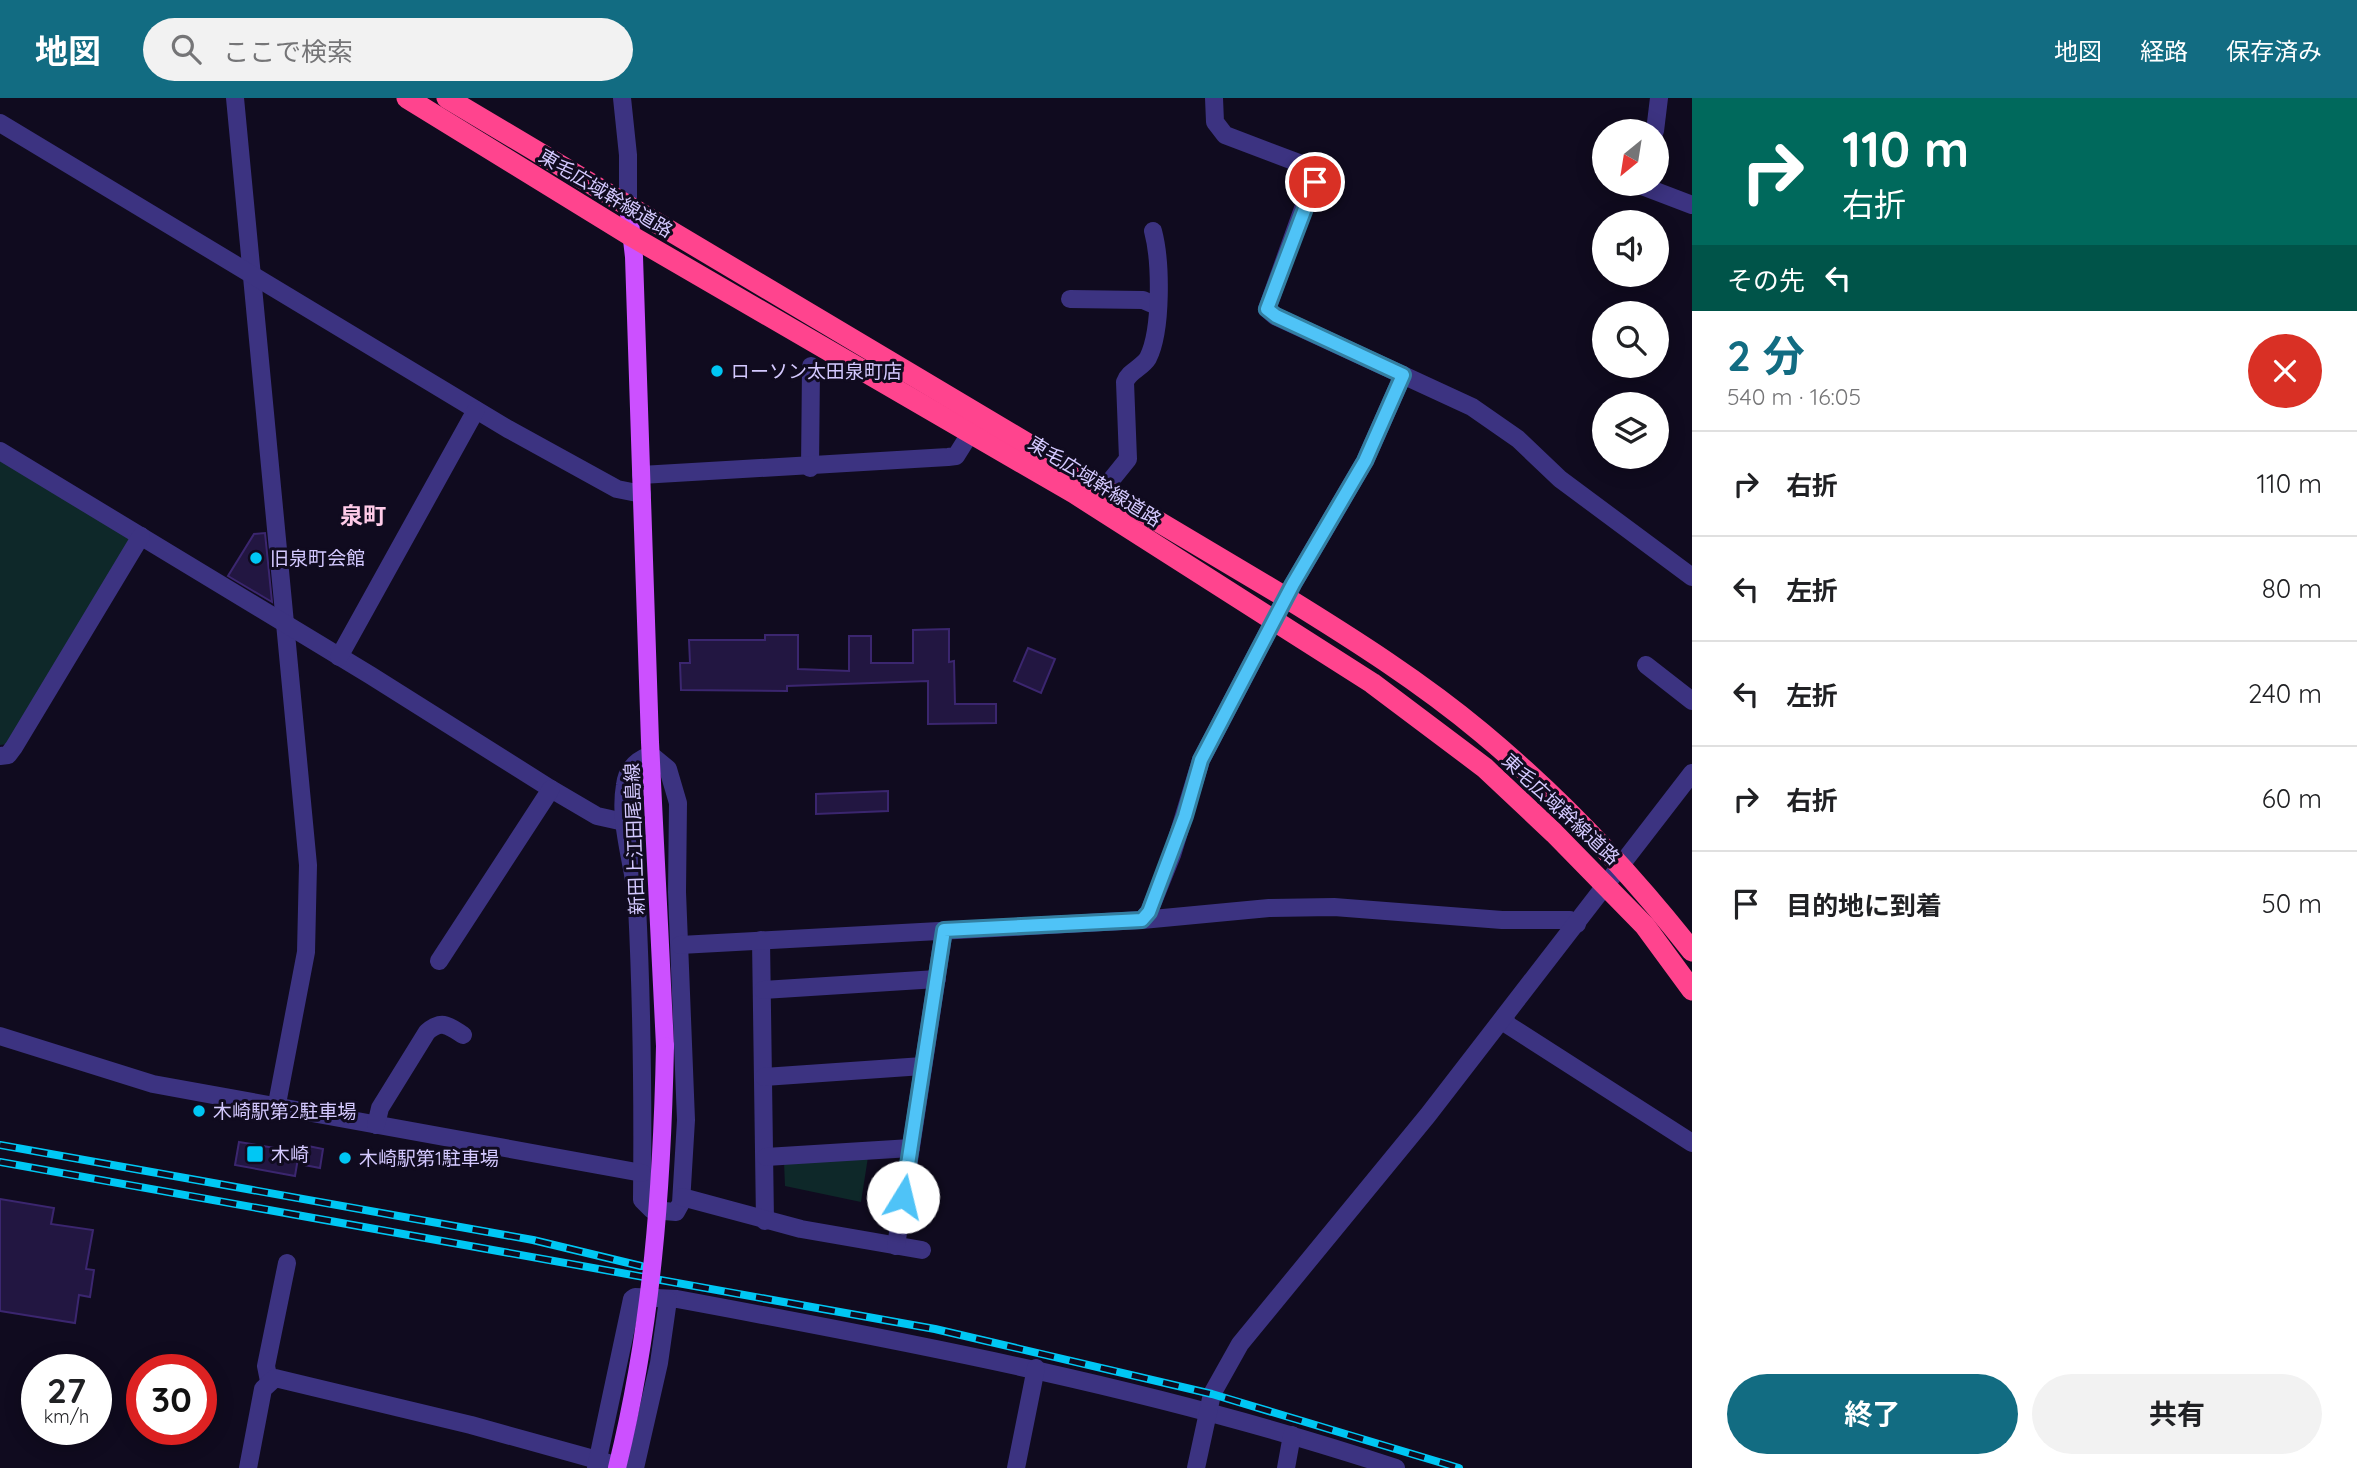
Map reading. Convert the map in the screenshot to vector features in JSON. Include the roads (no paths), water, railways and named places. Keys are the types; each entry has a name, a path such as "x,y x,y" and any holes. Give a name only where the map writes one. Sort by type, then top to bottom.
{"highway":[{"name":"東毛広域幹線道路","path":"407,98 633,237 1074,493 1372,683 1449,740 1524,804 1608,885 1645,926 1692,990"},
{"name":"東毛広域幹線道路","path":"447,98 1286,597 1406,675 1472,725 1550,794 1621,866 1692,951"},
{"path":"1191,542 1222,574 1267,601 1274,620"}],"main road":[{"name":"新田上江田尾島線","path":"617,1468 650,1302 662,1179 664,1046 633,237 628,205"}],"street":[{"path":"235,98 308,865 306,951 276,1109"},
{"path":"622,98 628,145 628,205"},
{"path":"1214,98 1216,122 1226,135 1312,168 1315,175 1267,309 1276,316 1472,407 1507,431 1559,479 1692,577"},
{"path":"1656,119 1659,98"},
{"path":"0,123 477,410 617,489 642,494"},
{"path":"1668,196 1692,205"},
{"path":"1103,490 1128,459 1125,382 1149,356 1157,306 1153,231"},
{"path":"1070,299 1143,300 1157,306"},
{"path":"810,468 811,366"},
{"path":"1142,920 1149,912 1172,855 1201,760 1286,597 1365,461 1403,375"},
{"path":"339,657 477,410"},
{"path":"641,475 810,468 956,456 971,432"},
{"path":"0,451 551,789 597,816 624,821"},
{"path":"0,756 8,755 14,747 141,536"},
{"path":"1646,665 1692,701"},
{"path":"651,755 663,762 674,780 679,837 677,892 686,1120 681,1209 676,1212 645,1206 642,1173 644,1083 637,902 624,821 623,798 628,772 640,758 651,755"},
{"path":"1196,1468 1208,1410 1217,1382 1240,1344 1428,1115 1692,773"},
{"path":"439,961 551,789"},
{"path":"680,945 1142,920 1269,908 1334,907 1502,920 1570,919 1577,924"},
{"path":"895,1246 944,930"},
{"path":"761,940 765,1221"},
{"path":"763,990 937,979"},
{"path":"1504,1017 1508,1025 1692,1143"},
{"path":"376,1125 380,1108 427,1032 436,1024 445,1024 463,1035"},
{"path":"0,1036 153,1084 276,1109 642,1173"},
{"path":"764,1077 923,1066"},
{"path":"766,1157 911,1148"},
{"path":"682,1197 765,1221 922,1251"},
{"path":"248,1468 260,1400 269,1381 266,1366 287,1263"},
{"path":"597,1464 632,1299 677,1298 1037,1368 1208,1410 1396,1468"},
{"path":"635,1468 659,1363 668,1300"},
{"path":"1016,1468 1037,1368"},
{"path":"269,1381 275,1378 299,1382 597,1464 625,1468"},
{"path":"1286,1468 1292,1435"}],"railway":[{"path":"0,1145 533,1240 641,1266"},
{"path":"0,1162 935,1329 1212,1394 1459,1468"}],"place":[{"name":"ローソン太田泉町店","path":"717,371"},
{"name":"旧泉町会館","path":"256,558"},
{"name":"木崎駅第2駐車場","path":"199,1111"},
{"name":"木崎","path":"255,1154"},
{"name":"木崎駅第1駐車場","path":"345,1158"}],"district":[{"name":"泉町","path":"363,515"}]}
